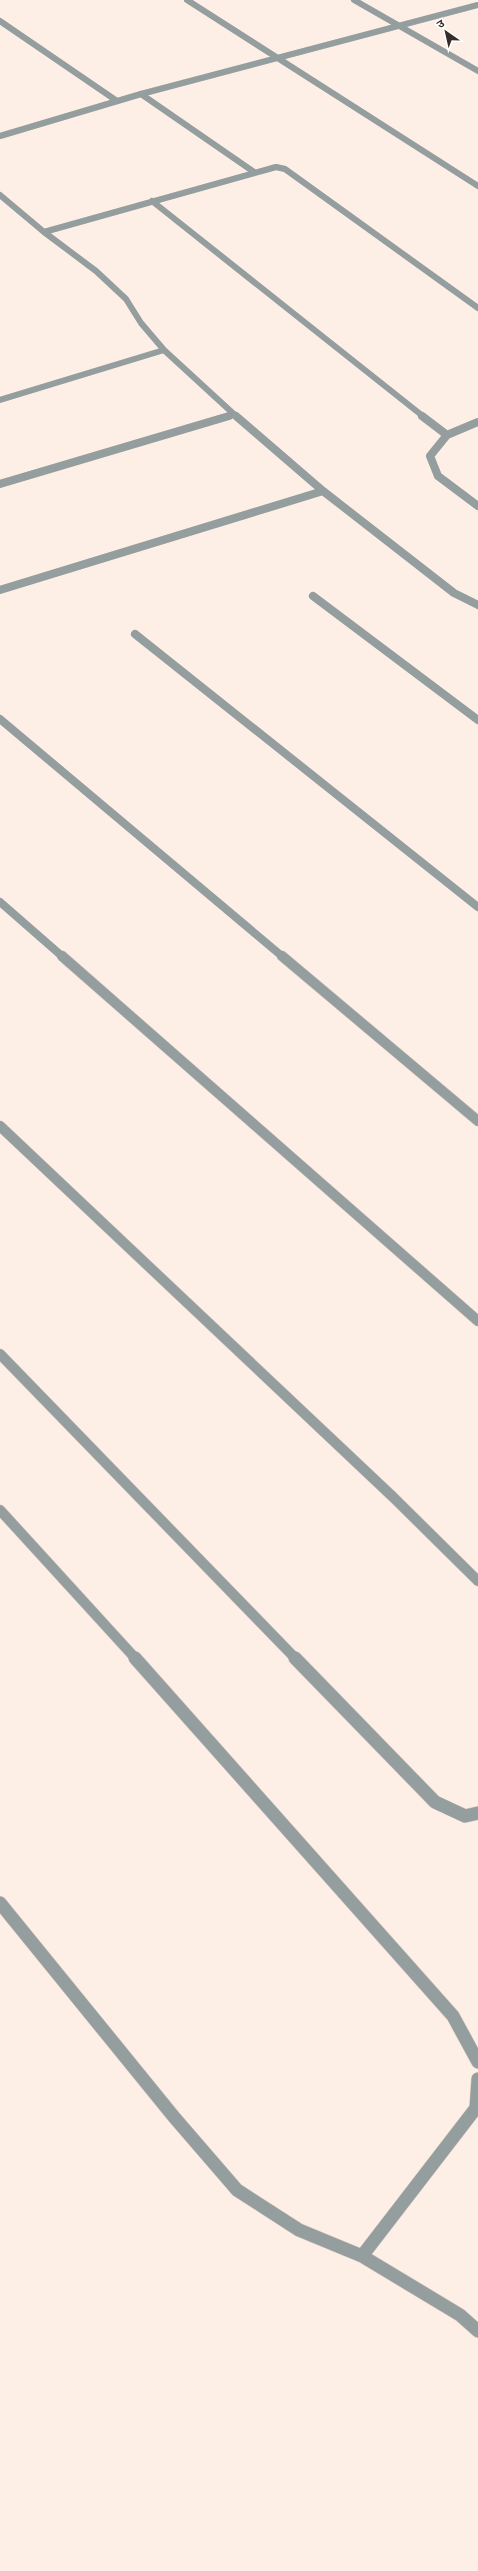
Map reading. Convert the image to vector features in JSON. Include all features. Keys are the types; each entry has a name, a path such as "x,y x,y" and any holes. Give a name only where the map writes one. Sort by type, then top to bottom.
{"street":[{"path":"187,0 281,58 478,186"},
{"path":"354,0 478,71"},
{"path":"0,136 141,94 400,27 478,5"},
{"path":"0,21 116,101"},
{"path":"141,94 254,172"},
{"path":"44,232 276,167 285,169 478,308"},
{"path":"0,195 44,232 96,271 126,299 140,323 164,350 234,414 323,491 454,593 478,605"},
{"path":"152,202 447,435"},
{"path":"0,400 164,350"},
{"path":"0,484 234,414"},
{"path":"478,422 447,435 430,456 438,476 478,506"},
{"path":"0,590 323,491"},
{"path":"313,596 478,720"},
{"path":"135,634 478,907"},
{"path":"0,719 478,1121"},
{"path":"0,902 478,1321"},
{"path":"0,1126 393,1497 478,1581"},
{"path":"0,1354 435,1802 464,1816 478,1813"},
{"path":"0,1510 58,1571 453,2016 478,2062"},
{"path":"0,1903 174,2117 237,2190 299,2230 362,2256 460,2315 478,2331"},
{"path":"362,2256 476,2108 478,2079"}]}
